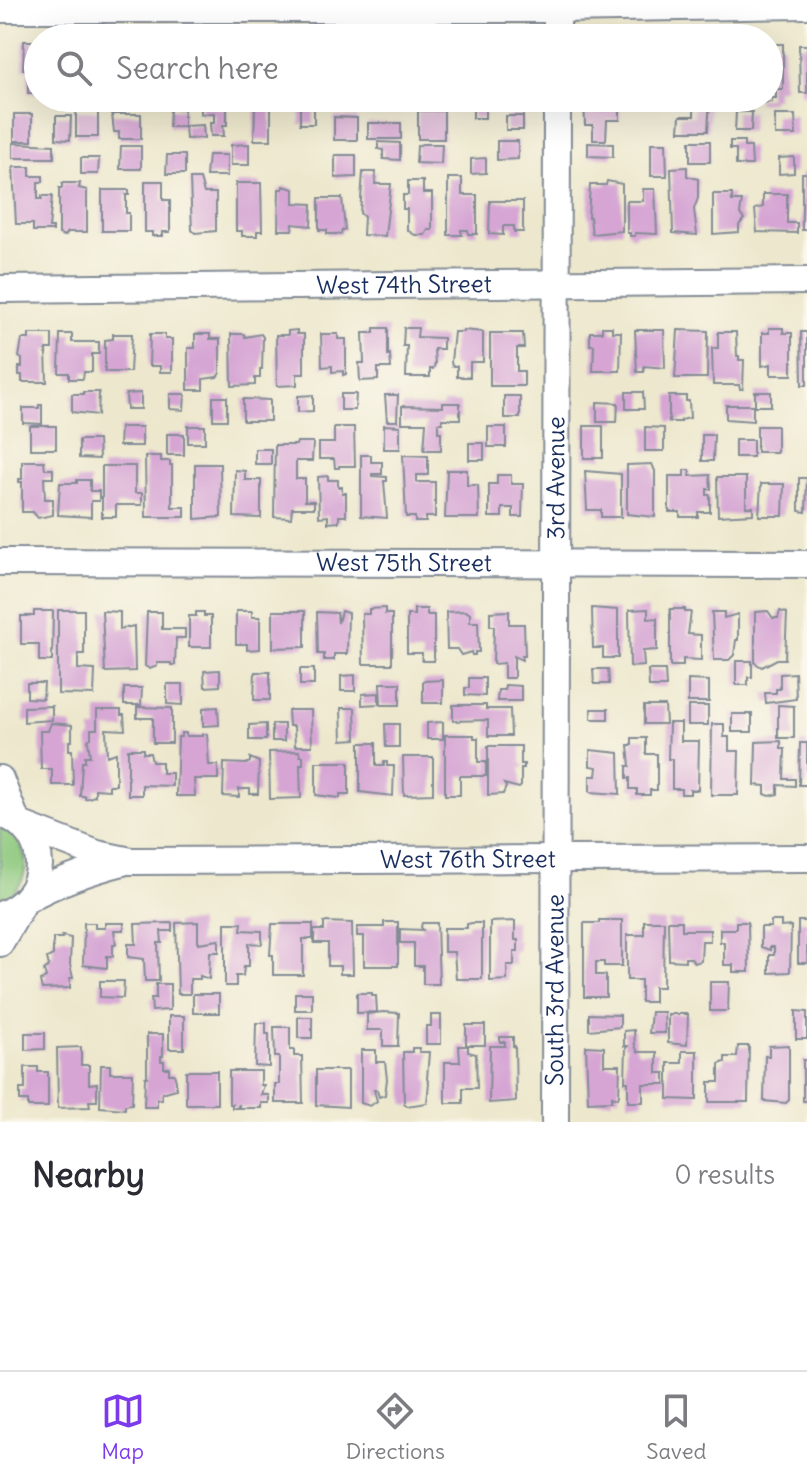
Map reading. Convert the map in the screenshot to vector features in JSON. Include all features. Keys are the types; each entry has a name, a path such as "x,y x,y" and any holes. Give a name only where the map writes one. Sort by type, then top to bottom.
{"street":[{"path":"0,9 807,5"},
{"name":"3rd Avenue","path":"555,859 557,112"},
{"name":"West 74th Street","path":"0,289 807,281"},
{"name":"West 75th Street","path":"0,562 807,564"},
{"path":"0,779 13,819 32,837 38,853 39,869 35,885 0,943"},
{"name":"West 76th Street","path":"13,819 97,854 131,861 807,858"},
{"name":"South 3rd Avenue","path":"555,859 555,1122"},
{"name":"West 76th Street","path":"0,915 59,881 131,861"}],"green space":[{"path":"0,826 19,843 26,864 19,886 0,902"}],"building":[{"path":"799,45 807,45 807,93 800,93"},
{"path":"76,112 98,112 98,137 76,137"},
{"path":"170,112 184,112 184,127 169,127"},
{"path":"201,112 227,112 224,136 211,136 210,123 214,123 214,113"},
{"path":"255,112 271,112 271,140 254,140"},
{"path":"300,112 314,112 314,124 300,124"},
{"path":"418,112 444,112 444,139 418,139"},
{"path":"473,112 485,112 485,118 473,118"},
{"path":"585,112 620,112 620,120 607,120 606,140 593,140 593,125 585,125"},
{"path":"694,112 709,112 708,131 679,131 680,116 694,116"},
{"path":"736,112 752,112 751,131 735,131"},
{"path":"14,114 32,114 32,141 14,141"},
{"path":"112,114 141,114 141,139 119,139 119,132 114,132"},
{"path":"775,115 795,115 796,135 775,135"},
{"path":"56,116 71,116 70,140 56,139"},
{"path":"506,116 523,116 523,130 506,130"},
{"path":"334,117 357,118 357,140 334,140"},
{"path":"368,123 401,123 401,139 368,139"},
{"path":"203,125 204,138 186,139 185,126"},
{"path":"497,141 518,141 518,159 497,160"},
{"path":"690,141 710,141 710,162 690,162"},
{"path":"730,141 744,141 744,147 751,147 752,165 736,165 736,149 730,149"},
{"path":"378,142 400,143 400,160 383,159 383,150 378,149"},
{"path":"13,143 54,145 54,158 13,158"},
{"path":"588,143 613,144 613,157 588,156"},
{"path":"651,143 666,143 667,176 651,176"},
{"path":"249,144 249,165 231,165 231,145"},
{"path":"442,144 441,164 416,163 417,146"},
{"path":"121,146 141,146 141,169 120,169"},
{"path":"167,155 185,155 185,174 166,174"},
{"path":"208,155 227,155 227,176 206,176"},
{"path":"335,155 356,155 356,177 335,178"},
{"path":"794,157 794,173 779,174 779,158"},
{"path":"81,158 99,158 98,174 81,174"},
{"path":"486,158 486,173 471,174 471,159"},
{"path":"13,167 30,167 30,176 43,176 43,182 38,182 38,199 52,196 49,228 53,231 33,231 33,224 16,224"},
{"path":"687,167 687,176 698,179 698,198 694,209 697,235 673,233 671,168"},
{"path":"363,172 376,172 375,184 391,184 385,236 363,235 364,217 360,213"},
{"path":"802,173 807,173 807,230 802,230"},
{"path":"448,178 462,178 462,195 477,195 477,234 461,230 462,235 448,235"},
{"path":"190,179 200,179 204,193 216,193 216,231 195,233 192,230"},
{"path":"145,181 163,181 163,200 170,200 170,232 163,232 163,236 145,232"},
{"path":"408,181 423,181 423,193 432,193 432,230 425,235 415,235 407,230 403,195 408,195"},
{"path":"607,181 622,184 622,231 592,234 588,217 590,185 606,185"},
{"path":"62,183 80,183 79,188 87,190 87,232 68,232 65,236 59,234 59,188 62,188"},
{"path":"236,183 261,183 262,231 257,231 257,236 242,236 242,231 236,231"},
{"path":"283,186 294,189 294,203 312,204 311,226 293,224 292,230 278,230 279,189"},
{"path":"643,189 655,189 657,234 635,233 635,236 630,236 627,233 627,201 643,201"},
{"path":"102,190 129,190 126,213 129,213 129,231 102,231"},
{"path":"713,194 732,194 732,201 742,201 740,214 744,219 739,225 739,232 713,234"},
{"path":"763,194 787,194 787,223 797,223 797,233 757,232 755,209 763,207"},
{"path":"319,198 342,198 345,230 341,234 327,234 327,230 319,230"},
{"path":"490,201 523,201 523,232 514,232 514,226 503,226 503,235 489,234"},
{"path":"602,327 612,327 612,332 621,332 620,371 593,371 594,345 590,345 590,332 602,332"},
{"path":"374,328 388,328 391,368 378,368 378,380 360,381 359,363 364,363 363,333 374,333"},
{"path":"404,328 418,328 417,337 443,338 443,349 434,349 435,364 430,369 430,377 406,377"},
{"path":"769,328 783,328 783,333 792,333 792,375 771,375 771,364 762,366 762,333 769,333"},
{"path":"297,330 297,334 304,334 304,374 297,374 297,385 277,386 276,335 288,335 288,331"},
{"path":"635,330 664,330 665,368 644,366 644,372 637,372"},
{"path":"678,330 708,331 707,378 675,378"},
{"path":"454,332 483,332 483,362 470,362 470,377 457,377 457,366 452,366 451,362"},
{"path":"718,332 736,332 737,356 739,360 744,360 743,389 739,385 713,385 712,348 718,348"},
{"path":"801,332 807,332 807,385 802,385"},
{"path":"490,333 523,333 524,348 517,348 517,371 524,371 524,386 490,386"},
{"path":"29,334 52,334 52,349 46,349 47,382 22,382 22,375 19,375 22,339 29,339"},
{"path":"60,334 72,334 72,342 99,342 99,354 92,354 92,372 84,372 83,379 69,379 69,373 59,373"},
{"path":"113,334 132,334 130,372 105,372 105,340 113,339"},
{"path":"150,334 165,334 165,339 172,339 172,372 160,372 160,366 149,366"},
{"path":"195,334 210,334 210,339 220,339 220,373 217,377 203,379 203,390 188,390 188,348 195,348"},
{"path":"231,334 244,334 245,337 261,334 263,337 262,369 260,378 255,378 255,385 232,386"},
{"path":"321,334 338,334 338,339 346,339 346,374 343,375 343,371 332,372 332,366 322,367"},
{"path":"99,392 98,415 72,412 72,394"},
{"path":"626,392 643,392 644,409 626,409"},
{"path":"755,392 771,392 771,406 755,406"},
{"path":"141,393 141,409 127,409 126,394"},
{"path":"170,394 185,394 184,410 170,409"},
{"path":"341,394 356,394 355,410 341,410"},
{"path":"313,395 313,411 298,412 298,396"},
{"path":"385,395 398,395 397,421 387,421"},
{"path":"504,396 520,396 520,418 504,418"},
{"path":"669,396 686,396 690,418 669,422"},
{"path":"213,397 227,397 227,420 213,420"},
{"path":"243,399 270,400 270,421 243,421"},
{"path":"597,402 618,403 617,422 597,422"},
{"path":"443,403 460,403 460,419 442,419 442,423 438,423 441,450 424,450 426,423 402,423 402,406 443,407"},
{"path":"42,405 42,424 23,423 23,408 39,408"},
{"path":"726,405 753,405 753,421 726,419"},
{"path":"384,425 400,426 400,449 384,449"},
{"path":"30,426 56,426 56,449 30,449"},
{"path":"188,426 205,426 205,443 188,443"},
{"path":"584,426 603,426 603,458 584,458"},
{"path":"757,426 777,426 777,452 757,452"},
{"path":"120,427 142,427 142,446 119,446"},
{"path":"334,427 354,427 355,466 335,468 334,459 319,459 319,443 334,443"},
{"path":"488,427 506,427 506,447 488,447"},
{"path":"645,427 664,428 664,451 645,451"},
{"path":"167,434 184,434 184,455 167,455"},
{"path":"702,435 714,435 713,461 702,461"},
{"path":"79,440 98,440 99,459 79,458"},
{"path":"735,440 753,440 753,457 735,457"},
{"path":"297,442 313,442 312,461 296,461 296,479 305,479 305,501 314,501 314,508 292,508 291,518 274,517 275,445 296,445"},
{"path":"469,443 484,443 484,460 469,460"},
{"path":"255,449 271,449 271,464 255,464"},
{"path":"361,455 371,455 371,462 382,462 382,474 372,476 387,477 384,481 387,518 361,516"},
{"path":"403,455 428,456 428,475 417,475 417,482 435,482 435,517 426,517 426,522 415,522 415,517 406,517"},
{"path":"145,456 161,456 161,461 170,461 172,507 185,507 185,517 146,517"},
{"path":"22,461 44,461 45,469 53,469 53,478 44,478 45,499 53,499 53,515 38,518 33,512 22,512 22,482 19,479 22,479"},
{"path":"195,464 220,464 221,517 195,519"},
{"path":"652,464 655,471 655,517 627,514 627,465"},
{"path":"102,466 135,466 135,493 142,493 142,505 116,505 116,517 102,517"},
{"path":"235,470 245,471 245,480 261,480 261,518 234,517"},
{"path":"447,470 467,470 467,485 478,485 479,518 445,518"},
{"path":"684,470 690,470 690,476 710,475 711,489 707,489 707,495 710,495 710,512 698,512 698,517 680,517 680,512 669,512 669,476 684,476"},
{"path":"585,471 621,474 621,517 601,517 601,510 587,510"},
{"path":"497,475 511,475 511,484 523,484 522,517 513,517 513,508 502,508 502,517 489,517 489,484 497,484"},
{"path":"328,476 328,480 338,480 338,487 346,493 346,516 339,516 339,522 328,523 328,516 319,517 318,477"},
{"path":"717,477 746,477 746,507 753,507 753,514 718,516"},
{"path":"799,478 807,478 806,512 799,511"},
{"path":"77,480 90,480 90,491 99,491 99,501 91,501 91,517 58,515 60,483 77,483"},
{"path":"761,484 784,484 783,516 759,516"},
{"path":"385,608 385,614 392,614 392,664 363,664 362,614 369,614 369,609"},
{"path":"592,608 618,610 618,658 603,658 603,648 593,648"},
{"path":"414,609 427,609 427,615 434,615 434,661 422,661 422,653 407,653 407,615 414,615"},
{"path":"648,609 648,619 657,618 657,650 643,651 644,666 630,667 629,610"},
{"path":"670,609 691,612 688,634 701,635 701,660 683,659 683,666 670,666"},
{"path":"58,610 84,610 84,654 78,654 78,669 95,670 94,695 58,694"},
{"path":"34,611 53,611 52,661 39,661 39,644 21,644 21,616 34,616"},
{"path":"102,611 120,612 120,629 134,626 135,671 105,672"},
{"path":"236,611 252,611 252,617 260,617 260,649 247,650 247,644 236,644"},
{"path":"273,611 305,611 305,647 273,648"},
{"path":"341,611 348,613 347,654 334,654 334,660 324,660 324,654 318,654 317,612 337,613 338,623"},
{"path":"466,611 470,614 470,622 478,622 479,652 475,655 471,652 461,655 457,649 447,649 446,612"},
{"path":"509,611 509,624 524,624 525,656 522,660 514,656 514,678 504,678 504,663 493,664 494,626 490,626 490,612"},
{"path":"768,611 773,618 778,618 780,611 787,613 785,659 777,659 762,667 755,663 755,612"},
{"path":"147,612 162,612 162,629 185,629 185,638 176,638 175,665 157,663 150,669 145,666"},
{"path":"196,612 211,616 211,647 189,647 189,616 196,616"},
{"path":"712,612 724,612 724,618 738,614 738,640 734,655 729,660 714,660"},
{"path":"736,661 752,661 752,677 748,677 748,685 736,685"},
{"path":"300,669 314,669 314,685 300,685"},
{"path":"593,669 608,669 609,684 594,684"},
{"path":"220,670 220,686 205,687 204,671"},
{"path":"648,670 665,670 666,687 649,687"},
{"path":"255,672 270,672 270,700 254,700"},
{"path":"795,673 796,699 766,703 765,693 776,693 776,689 780,689 780,674"},
{"path":"355,675 355,691 341,691 341,676"},
{"path":"469,678 485,678 485,696 465,695"},
{"path":"443,680 443,703 423,703 423,681"},
{"path":"688,680 709,681 709,702 688,702"},
{"path":"27,683 44,683 43,699 27,698"},
{"path":"380,683 400,683 400,705 381,705"},
{"path":"167,684 183,684 183,705 167,704"},
{"path":"505,685 521,686 521,701 497,701 498,690 504,690"},
{"path":"124,688 142,688 141,705 124,705"},
{"path":"379,693 379,704 362,705 362,694"},
{"path":"453,705 510,709 511,736 488,736 488,720 453,721"},
{"path":"778,705 794,706 794,738 778,738"},
{"path":"52,706 52,720 24,722 24,707"},
{"path":"644,706 665,706 666,724 644,724"},
{"path":"688,706 708,706 708,725 688,725"},
{"path":"137,707 172,708 172,743 153,743 153,718 137,718"},
{"path":"218,707 219,725 203,726 203,708"},
{"path":"341,708 355,708 356,739 342,740"},
{"path":"591,709 608,709 608,719 591,719"},
{"path":"97,710 121,710 125,730 106,729 107,756 116,753 116,785 109,785 109,790 95,789 95,796 85,799 85,796 80,796 82,762 85,762 85,756 90,756 88,740 91,729 97,729"},
{"path":"288,710 311,710 312,746 295,746 294,726 289,726"},
{"path":"732,714 752,714 752,732 732,732"},
{"path":"443,722 443,739 427,739 427,723"},
{"path":"51,723 72,725 69,750 72,750 73,785 52,785 52,769 41,769 40,731 48,731"},
{"path":"669,723 681,723 681,741 699,741 698,790 690,790 690,794 681,794 681,789 672,789 672,759 668,759"},
{"path":"266,724 266,740 249,740 249,725"},
{"path":"272,724 284,724 284,741 272,741"},
{"path":"385,724 399,724 399,747 386,747"},
{"path":"712,724 724,724 724,737 729,737 729,751 739,751 738,795 711,795"},
{"path":"186,733 186,736 207,734 209,765 218,765 218,779 194,779 195,796 176,796 178,737"},
{"path":"445,735 474,735 478,738 478,762 486,762 486,776 460,776 460,795 445,795"},
{"path":"632,738 646,738 646,754 657,754 657,790 650,790 650,795 637,795 637,789 630,789 627,766 630,766 628,745 632,745"},
{"path":"781,741 781,749 785,749 784,779 795,779 795,786 778,785 778,794 770,796 765,794 765,786 755,785 756,742"},
{"path":"360,743 376,743 376,766 384,766 387,762 387,766 394,766 393,796 360,792"},
{"path":"800,743 807,743 807,785 799,785"},
{"path":"488,746 521,746 521,764 524,768 521,768 519,788 504,784 503,794 488,795"},
{"path":"128,749 143,749 143,753 150,753 152,762 162,762 162,773 172,773 172,786 142,785 142,795 128,795"},
{"path":"590,750 619,753 620,794 590,792 590,776 596,776 597,767 590,766"},
{"path":"299,751 303,756 303,764 300,764 301,798 270,799 269,752"},
{"path":"403,757 433,757 433,794 404,795"},
{"path":"250,758 259,762 258,794 250,794 250,789 239,789 239,797 223,796 224,763 246,764"},
{"path":"316,762 349,762 349,794 340,794 340,798 316,795"},
{"path":"599,920 622,920 622,966 604,966 604,962 596,962 596,975 606,975 606,997 584,997 584,923 599,923"},
{"path":"515,921 518,951 514,951 514,965 507,965 507,980 490,981 490,922"},
{"path":"644,921 664,921 663,987 654,987 654,1002 641,1002 641,980 627,980 627,935 644,935"},
{"path":"668,921 682,921 682,930 710,930 710,941 702,941 701,961 694,963 691,958 685,958 685,961 669,960"},
{"path":"771,921 781,921 781,927 791,926 790,972 769,973 769,955 774,955 774,947 770,950 761,947 761,927 771,927"},
{"path":"798,921 807,921 807,963 798,963"},
{"path":"198,922 198,943 219,940 219,952 210,952 209,979 200,976 200,979 190,979 190,994 178,994 176,923"},
{"path":"324,922 352,923 353,974 340,974 340,966 328,966 328,943 314,943 314,930 324,930"},
{"path":"384,922 398,922 398,966 364,966 364,936 357,936 357,927 384,927"},
{"path":"736,922 748,922 749,972 733,972 733,965 724,965 724,942 720,942 720,929 736,929"},
{"path":"84,923 95,923 95,928 105,928 105,923 124,923 124,930 114,930 116,944 113,944 113,956 107,956 107,968 83,965"},
{"path":"172,923 172,931 161,931 162,943 158,943 159,981 145,981 144,959 128,957 128,944 136,944 135,924"},
{"path":"225,923 242,923 241,930 262,931 262,944 249,943 249,966 244,966 243,976 236,976 236,986 225,986"},
{"path":"422,923 437,923 439,984 423,984 423,966 414,966 414,943 400,943 400,929 423,930"},
{"path":"482,923 482,979 456,979 454,952 444,952 444,928 467,928 467,924"},
{"path":"272,924 313,924 313,939 303,939 303,975 273,975 273,955 270,955"},
{"path":"53,938 71,938 73,978 70,978 70,988 42,989 40,981 46,978 47,958 53,955"},
{"path":"100,981 124,981 123,998 100,997"},
{"path":"710,982 729,982 728,1011 710,1011"},
{"path":"156,984 170,984 170,1010 152,1011 151,998 156,998"},
{"path":"295,993 312,993 312,1010 295,1010"},
{"path":"357,993 376,996 377,1012 357,1013"},
{"path":"193,994 219,994 219,1013 193,1013"},
{"path":"796,1011 807,1012 807,1039 796,1039"},
{"path":"651,1012 664,1012 665,1033 649,1033"},
{"path":"399,1013 398,1046 383,1046 383,1030 367,1030 367,1014"},
{"path":"589,1014 620,1015 620,1027 589,1030"},
{"path":"668,1014 688,1014 687,1045 668,1043"},
{"path":"431,1015 441,1015 441,1044 426,1044 426,1026 431,1026"},
{"path":"169,1016 184,1016 184,1049 169,1049"},
{"path":"298,1017 312,1017 312,1038 298,1038"},
{"path":"256,1023 266,1023 269,1067 255,1066"},
{"path":"466,1025 485,1025 485,1045 466,1045"},
{"path":"274,1027 290,1027 290,1050 294,1050 294,1056 302,1056 303,1103 275,1103 279,1057 275,1057"},
{"path":"634,1030 638,1052 657,1052 657,1073 665,1073 665,1084 643,1084 643,1102 628,1102 628,1082 625,1082 626,1047 629,1046 624,1046 624,1031"},
{"path":"25,1033 45,1033 45,1049 25,1050"},
{"path":"147,1034 163,1034 161,1061 164,1061 164,1068 169,1068 169,1074 174,1074 176,1081 176,1089 162,1093 162,1099 157,1099 157,1107 144,1107"},
{"path":"500,1037 513,1037 516,1101 489,1103 490,1046 505,1046 505,1042 500,1042"},
{"path":"789,1045 789,1100 786,1103 764,1101 765,1056 769,1056 769,1046"},
{"path":"459,1046 468,1046 468,1052 476,1054 477,1088 463,1088 463,1103 445,1103 445,1062 460,1062"},
{"path":"586,1046 604,1047 604,1065 620,1065 618,1098 612,1096 612,1101 588,1102"},
{"path":"738,1046 749,1046 748,1102 709,1102 709,1082 719,1082 719,1064 725,1062 725,1057 737,1057"},
{"path":"81,1047 81,1065 89,1065 89,1084 97,1083 97,1101 89,1101 90,1107 58,1108 57,1048"},
{"path":"412,1048 429,1052 429,1082 427,1103 407,1106 404,1103 403,1052 412,1052"},
{"path":"361,1050 376,1050 376,1062 385,1062 385,1095 379,1097 377,1090 374,1090 377,1101 370,1106 361,1103"},
{"path":"682,1051 697,1051 697,1100 668,1099 668,1063 682,1063"},
{"path":"803,1060 807,1060 807,1101 803,1101"},
{"path":"101,1065 110,1065 110,1073 133,1073 132,1104 125,1105 125,1109 100,1107"},
{"path":"25,1067 38,1067 38,1072 48,1072 48,1107 28,1107 28,1101 20,1101 20,1089 25,1089"},
{"path":"316,1070 348,1070 348,1107 316,1105"},
{"path":"186,1071 217,1071 217,1104 186,1104"},
{"path":"229,1071 261,1071 261,1085 264,1085 261,1095 269,1095 269,1103 261,1103 261,1108 239,1108 239,1104 237,1108 232,1108 229,1104"}]}
